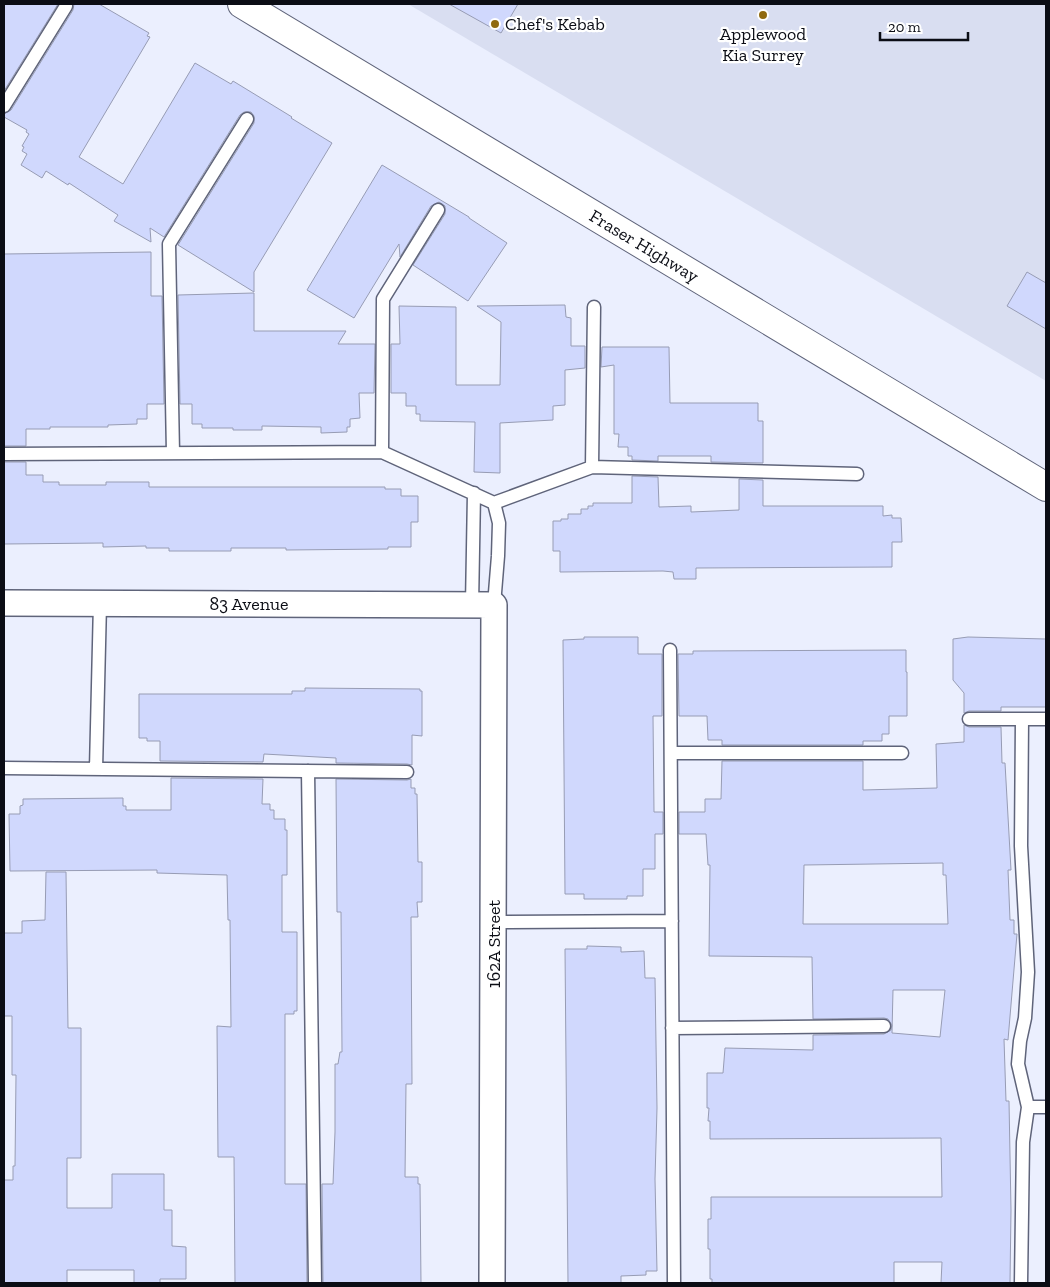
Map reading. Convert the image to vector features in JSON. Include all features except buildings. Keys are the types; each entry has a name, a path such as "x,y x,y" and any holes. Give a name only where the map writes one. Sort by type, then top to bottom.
{"main road":[{"name":"Fraser Highway","path":"242,4 1046,488"}],"street":[{"name":"83 Avenue","path":"4,603 483,605"},
{"name":"162A Street","path":"483,605 494,922 492,1283"}],"lane":[{"path":"4,106 66,6"},
{"path":"173,453 169,244 247,119"},
{"path":"382,452 382,299 438,210"},
{"path":"592,467 594,307"},
{"path":"4,454 382,452 494,503 592,467 857,474"},
{"path":"474,493 483,605"},
{"path":"483,605 498,556 499,523 494,503"},
{"path":"96,769 100,603"},
{"path":"670,650 674,1283"},
{"path":"969,719 1046,719"},
{"path":"1021,1283 1023,1142 1028,1107 1018,1064 1025,1018 1028,972 1021,846 1022,720"},
{"path":"671,753 902,753"},
{"path":"4,768 407,772"},
{"path":"308,771 315,1283"},
{"path":"494,922 672,921"},
{"path":"672,1028 884,1026"},
{"path":"1028,1107 1046,1107"}],"shaded area":[{"path":"408,4 1046,4 1046,381"}],"place":[{"name":"Applewood Kia Surrey","path":"763,15"},
{"name":"Chef's Kebab","path":"495,24"}]}
